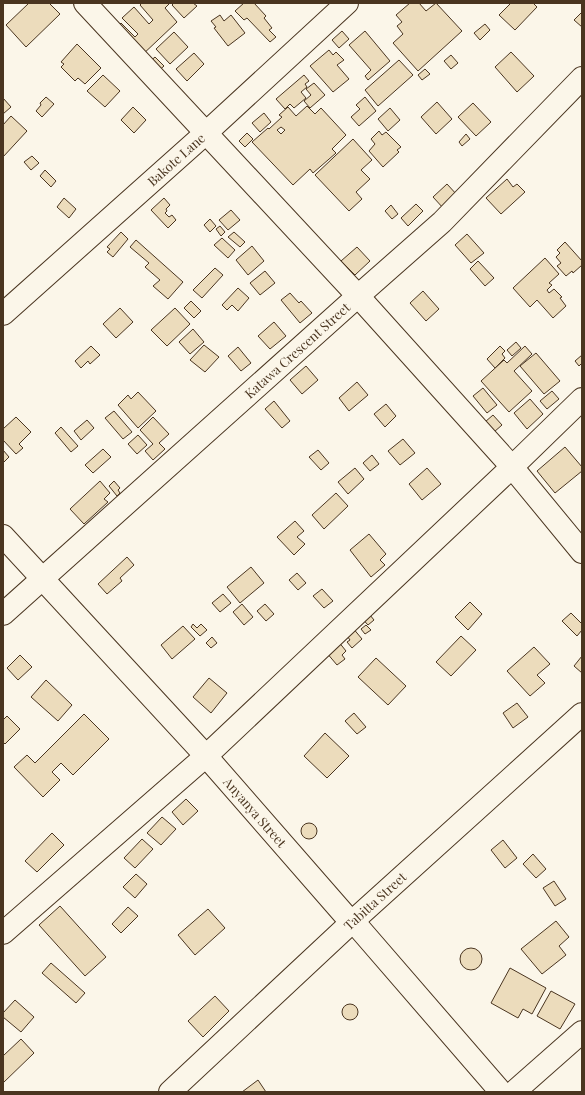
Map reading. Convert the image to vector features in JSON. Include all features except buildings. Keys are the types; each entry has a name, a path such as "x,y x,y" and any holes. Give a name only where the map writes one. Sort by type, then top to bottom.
{"street":[{"path":"85,3 207,132 358,296 512,467 582,552"},
{"name":"Bakote Lane","path":"3,314 207,132 348,3"},
{"name":"Katawa Crescent Street","path":"3,614 442,222 582,78"},
{"path":"3,933 206,756 582,399"},
{"name":"Anyanya Street","path":"3,536 206,756 501,1092"},
{"name":"Tabitta Street","path":"170,1092 353,922 582,714"},
{"path":"514,1092 582,1032"}]}
